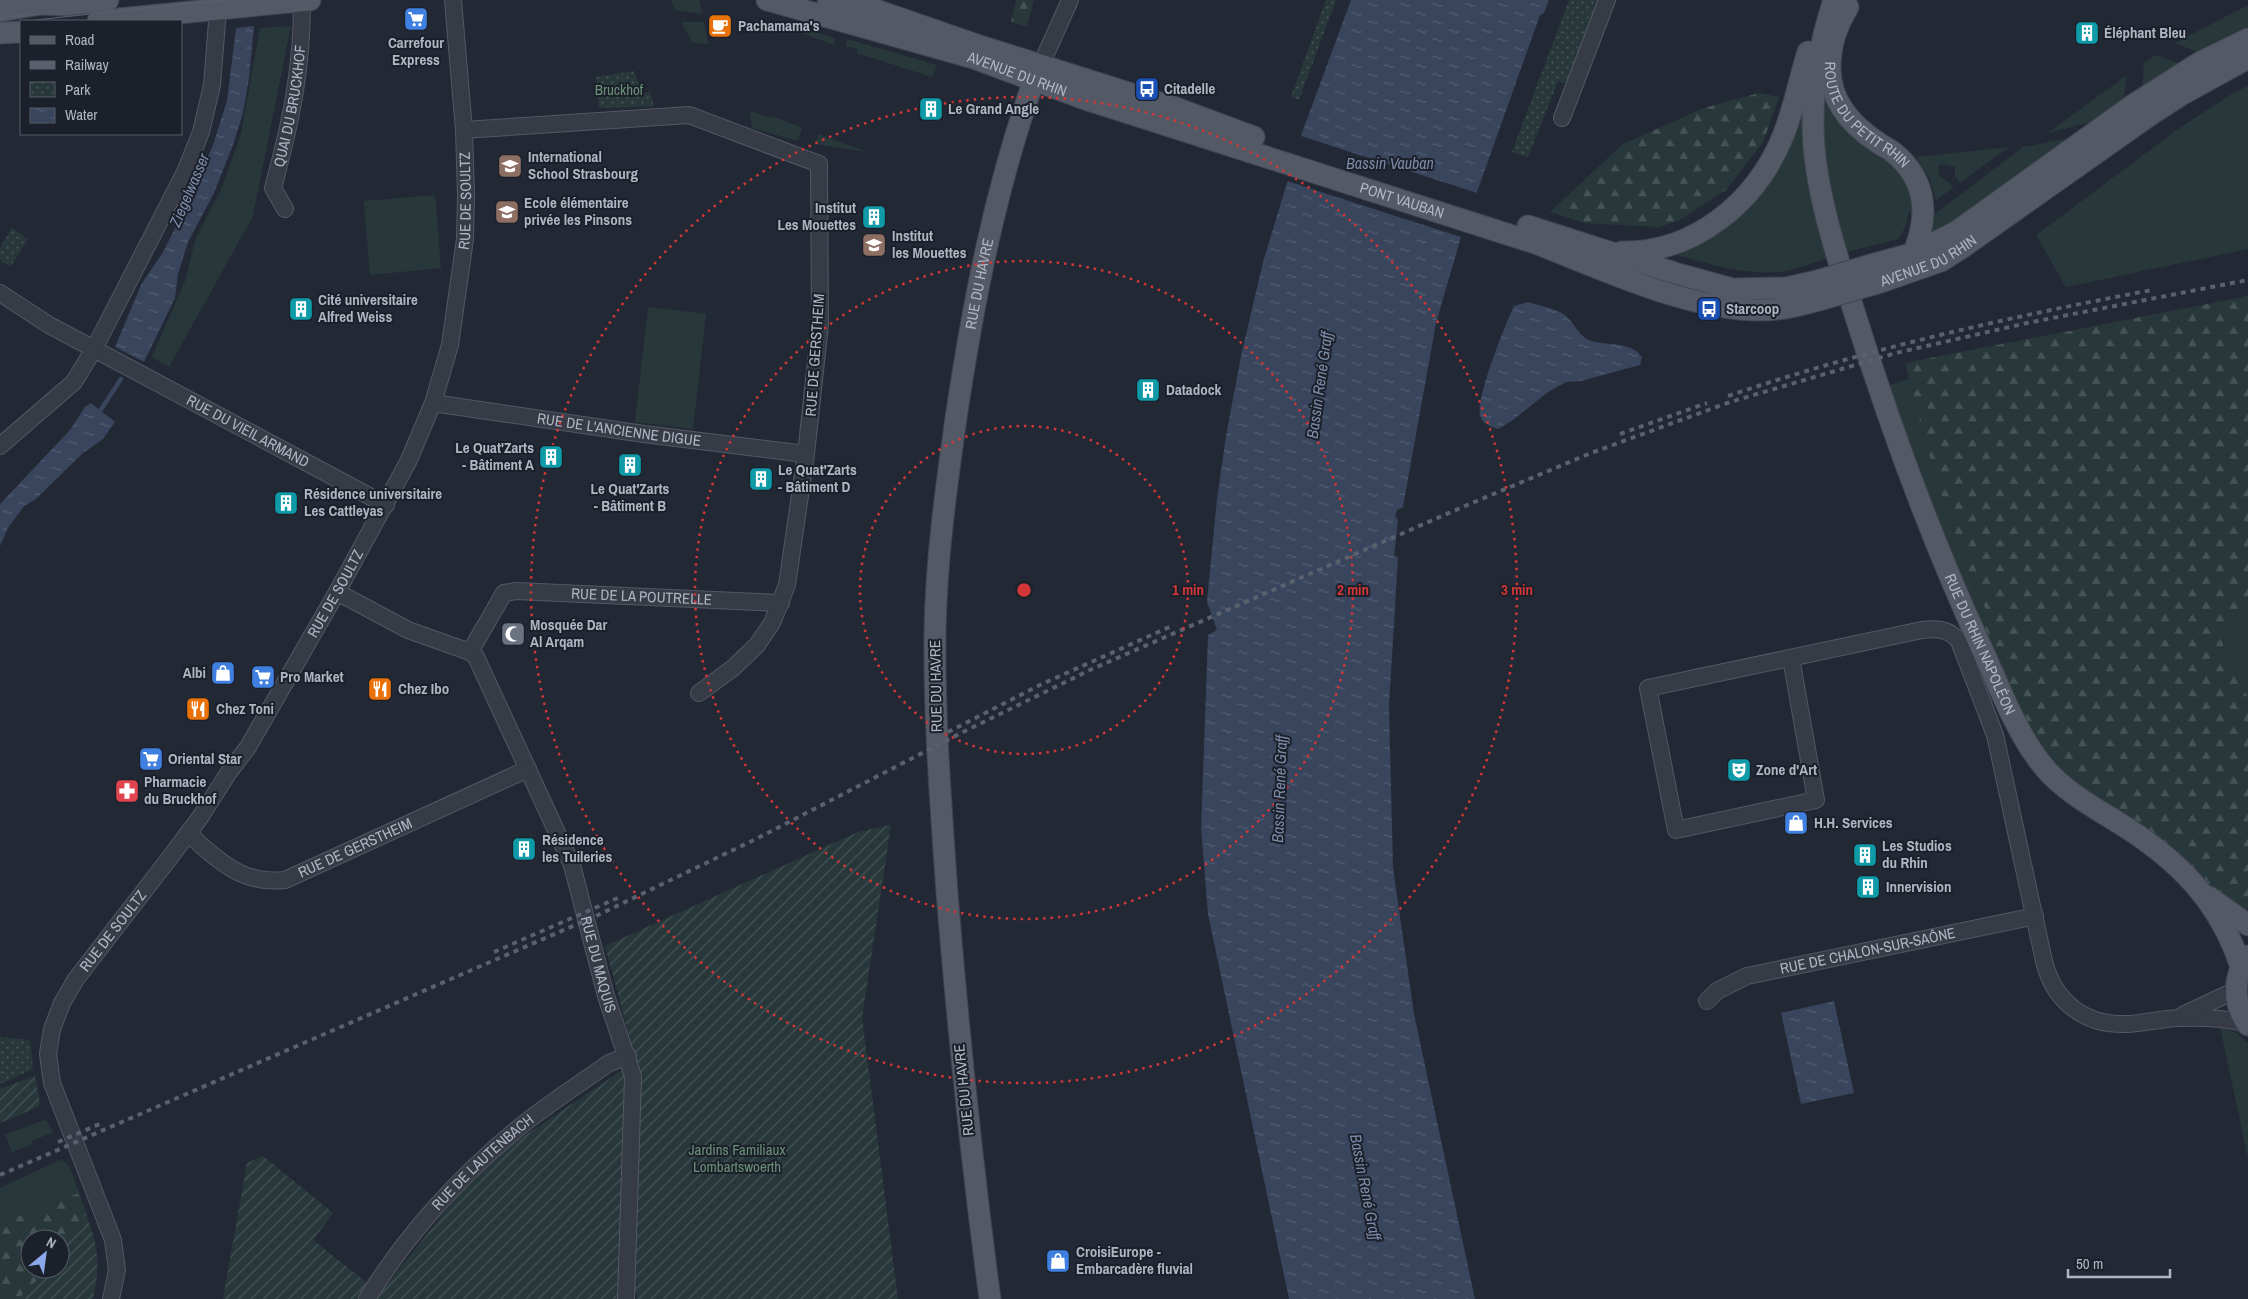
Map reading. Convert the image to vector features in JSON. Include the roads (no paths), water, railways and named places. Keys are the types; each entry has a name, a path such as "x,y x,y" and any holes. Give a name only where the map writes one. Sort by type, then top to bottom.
{"main road":[{"path":"0,11 41,4 66,5 108,0"},
{"path":"105,20 217,4 306,0"},
{"name":"AVENUE DU RHIN","path":"767,0 973,58 1176,108 1229,129 1267,149"},
{"name":"AVENUE DU RHIN","path":"828,0 856,4 1038,73"},
{"name":"ROUTE DU PETIT RHIN","path":"1843,2 1814,36 1818,60 1814,84 1813,115 1818,178 1824,210 1858,321"},
{"path":"0,33 20,32"},
{"name":"AVENUE DU RHIN","path":"1540,237 1654,287 1733,309 1776,310 1820,290 1877,273 1914,252 1933,245 1977,218 2170,80 2248,38"},
{"name":"AVENUE DU RHIN","path":"1877,273 1903,275 1941,260 1963,247 2150,116 2195,87 2248,58"},
{"name":"ROUTE DU PETIT RHIN","path":"1611,252 1636,252 1662,248 1694,236 1728,212 1746,196 1768,168 1783,135 1814,84 1818,60"},
{"name":"RUE DU HAVRE","path":"990,1299 968,1132 958,1037 940,797 935,636 936,593 950,457 969,329 995,218 1024,109 1038,73"},
{"name":"ROUTE DU PETIT RHIN","path":"1814,84 1834,97 1854,124 1892,150 1916,177 1923,199 1921,230 1914,252 1903,275"},
{"name":"PONT VAUBAN","path":"1267,149 1540,237"},
{"name":"AVENUE DU RHIN","path":"1540,237 1611,252 1704,282 1732,288 1820,290"},
{"name":"RUE DU RHIN NAPOLÉON","path":"1858,321 1876,381 1928,526 1977,638 2032,751 2060,783 2154,846 2179,867 2205,894 2248,925"},
{"name":"RUE DU RHIN NAPOLÉON","path":"2205,894 2236,952 2244,962"},
{"path":"2244,962 2236,990 2238,1007 2247,1024"}],"street":[{"name":"QUAI DU BRUCKHOF","path":"285,209 273,188 290,126 299,73 306,0"},
{"name":"RUE DE SOULTZ","path":"111,1299 117,1270 113,1240 67,1126 52,1083 48,1054 52,1030 62,1003 76,979 187,835 248,747 386,506 408,462 433,403 450,345 466,239 464,130 453,0"},
{"path":"1038,73 1070,0"},
{"path":"1562,118 1607,0"},
{"path":"0,446 74,382 94,349 185,172 201,132 212,85 217,4"},
{"name":"RUE DE GERSTHEIM","path":"464,130 689,115 819,164 820,325 806,454 787,585 781,603 757,645 733,668 699,693"},
{"name":"RUE DU VIEIL ARMAND","path":"0,293 49,325 386,506"},
{"name":"RUE DE L'ANCIENNE DIGUE","path":"433,403 644,434 806,454"},
{"name":"RUE DE LA POUTRELLE","path":"470,652 504,593 516,591 781,603"},
{"path":"338,592 408,630 470,652"},
{"path":"1791,658 1816,800 1676,830 1648,688 1922,630 1942,630 1952,633 1958,641 1986,706 1995,735 2044,961 2050,982 2056,992 2073,1010 2095,1020 2111,1023 2126,1024 2176,1018 2222,1018 2247,1024"},
{"name":"RUE DU MAQUIS","path":"470,652 476,657 572,865 606,996 628,1056 633,1076 626,1299"},
{"name":"RUE DE GERSTHEIM","path":"187,835 194,836 200,845 238,873 261,881 285,880 528,769"},
{"name":"RUE DE CHALON-SUR-SAÔNE","path":"1707,1001 1717,991 1747,976 2035,916"},
{"path":"2176,1018 2236,990"},
{"name":"RUE DE LAUTENBACH","path":"367,1299 409,1238 455,1188 508,1137 609,1063 628,1056"}],"water":[{"path":"1351,0 1549,0 1544,13 1540,15 1461,237 1436,323 1403,507 1397,510 1395,516 1398,520 1394,556 1398,557 1389,706 1393,868 1414,1014 1475,1299 1289,1299 1208,914 1201,828 1208,635 1217,630 1207,602 1217,499 1226,436 1241,356 1263,262 1303,130"},
{"path":"254,26 249,78 243,113 233,145 214,193 188,242 178,274 175,298 144,362 115,347 142,283 162,254 190,199 213,145 227,101 236,28"},
{"path":"1528,302 1565,315 1582,335 1589,340 1625,346 1631,348 1642,357 1640,365 1581,381 1566,382 1548,392 1513,420 1498,429 1487,424 1481,418 1482,393 1492,361 1514,306"},
{"path":"91,403 115,422 103,439 83,453 36,499 24,506 8,528 0,546 0,504 70,430 85,407"},
{"path":"1834,1001 1854,1093 1801,1104 1781,1013"}],"waterway":[{"name":"Ziegelwasser","path":"98,414 121,379"}],"tram line":[{"path":"35,20 223,0"},
{"path":"0,18 35,14"}],"railway":[{"path":"0,1175 596,916 758,838 961,733 1090,670 1591,453 1730,402 1896,353 2027,323 2248,280"},
{"path":"1728,396 1832,363 1885,349 2045,311 2152,290"},
{"path":"1620,434 1707,403"},
{"path":"948,732 1042,684 1174,625"},
{"path":"494,952 620,897"},
{"path":"58,1142 102,1123"}],"place":[{"name":"Carrefour Express","path":"416,19"},
{"name":"Pachamama's","path":"720,26"},
{"name":"Éléphant Bleu","path":"2087,33"},
{"name":"Citadelle","path":"1147,89"},
{"name":"Le Grand Angle","path":"931,109"},
{"name":"International School Strasbourg","path":"510,166"},
{"name":"Ecole élémentaire privée les Pinsons","path":"507,212"},
{"name":"Institut Les Mouettes","path":"874,217"},
{"name":"Institut les Mouettes","path":"874,245"},
{"name":"Cité universitaire Alfred Weiss","path":"301,309"},
{"name":"Starcoop","path":"1709,309"},
{"name":"Datadock","path":"1148,390"},
{"name":"Le Quat'Zarts - Bâtiment A","path":"551,457"},
{"name":"Le Quat'Zarts - Bâtiment B","path":"630,465"},
{"name":"Le Quat'Zarts - Bâtiment D","path":"761,479"},
{"name":"Résidence universitaire Les Cattleyas","path":"286,503"},
{"name":"Mosquée Dar Al Arqam","path":"513,634"},
{"name":"Albi","path":"223,673"},
{"name":"Pro Market","path":"263,677"},
{"name":"Chez Ibo","path":"380,689"},
{"name":"Chez Toni","path":"198,709"},
{"name":"Oriental Star","path":"151,759"},
{"name":"Zone d'Art","path":"1739,770"},
{"name":"Pharmacie du Bruckhof","path":"127,791"},
{"name":"H.H. Services","path":"1796,823"},
{"name":"Résidence les Tuileries","path":"524,849"},
{"name":"Les Studios du Rhin","path":"1865,855"},
{"name":"Innervision","path":"1868,887"},
{"name":"CroisiEurope - Embarcadère fluvial","path":"1058,1261"}],"park label":[{"name":"Bruckhof","path":"619,90"},
{"name":"Jardins Familiaux Lombartswoerth","path":"737,1158"}],"water label":[{"name":"Bassin Vauban","path":"1390,163"},
{"name":"Bassin René Graff","path":"1319,385"},
{"name":"Bassin René Graff","path":"1279,789"},
{"name":"Bassin René Graff","path":"1366,1187"}]}
